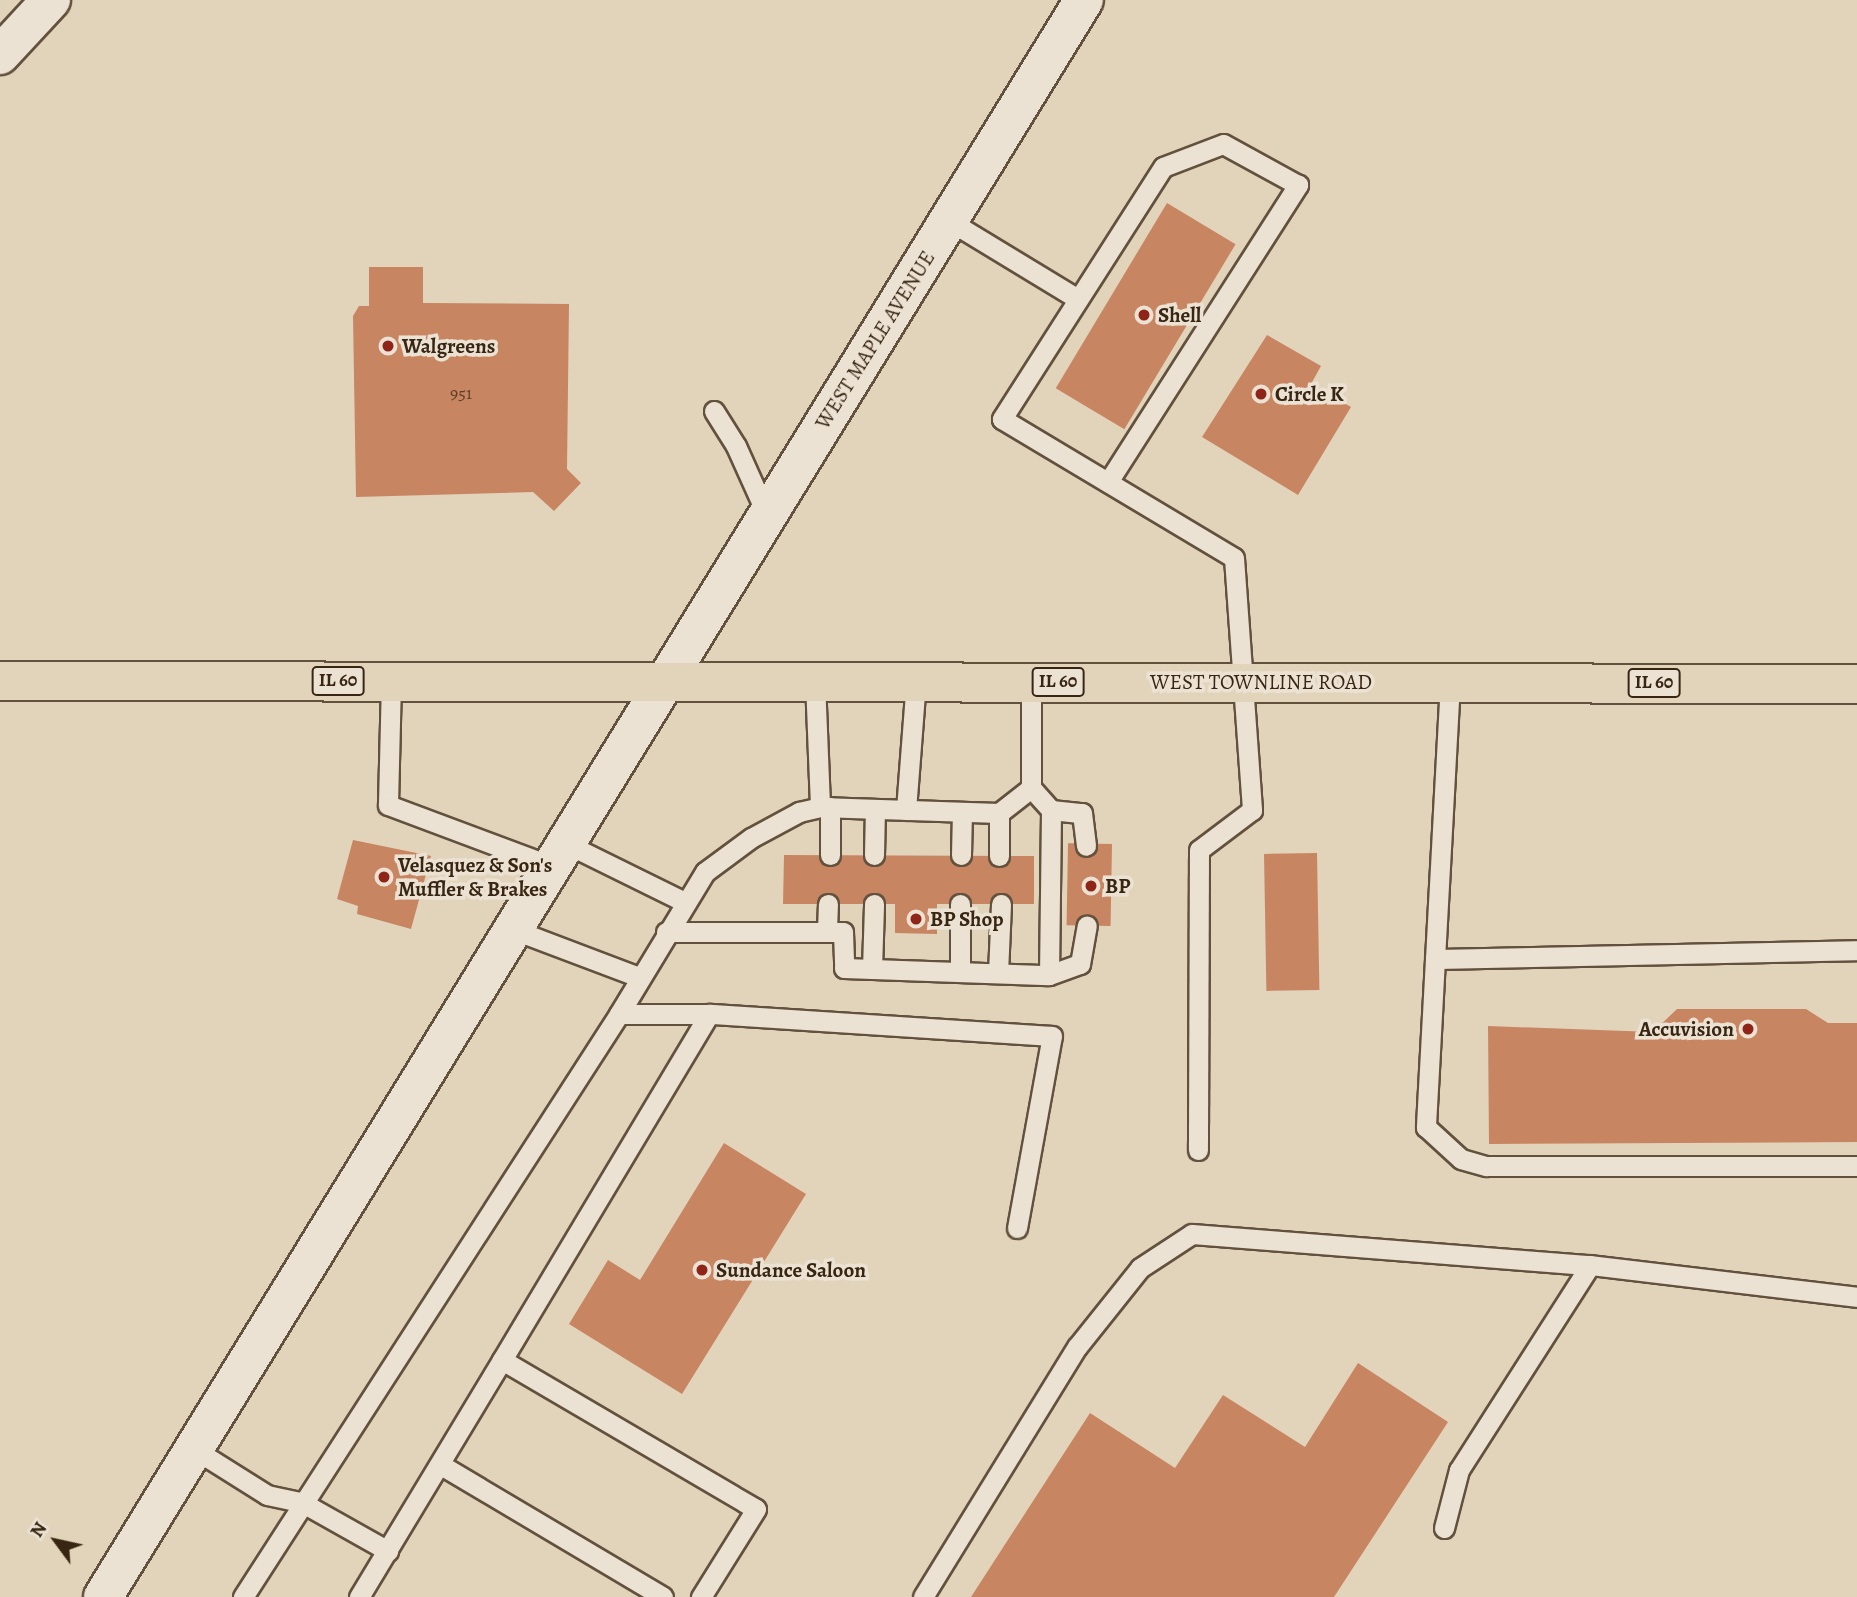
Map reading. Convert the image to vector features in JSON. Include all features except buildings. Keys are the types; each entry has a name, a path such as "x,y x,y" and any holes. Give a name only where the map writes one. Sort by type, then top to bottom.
{"main road":[{"name":"WEST MAPLE AVENUE","path":"103,1597 1084,0"},
{"path":"0,55 32,6"},
{"name":"WEST TOWNLINE ROAD","path":"665,680 1857,684"},
{"name":"IL 60","path":"0,681 665,680"}],"lane":[{"path":"1108,482 1298,185 1223,144 1163,167 1002,419 1234,558 1252,810 1199,850 1198,1150"},
{"path":"948,220 1079,299"},
{"path":"714,411 736,446 767,515"},
{"path":"391,681 388,805 558,855 685,902"},
{"path":"815,681 830,855"},
{"path":"906,810 916,681"},
{"path":"1031,681 1031,788 1051,810 1082,813 1086,846"},
{"path":"1450,682 1426,1127 1461,1159 1486,1166 1857,1166"},
{"path":"243,1597 301,1502 619,1014 666,932 705,872 751,838 799,812 825,807 999,813 1031,788"},
{"path":"874,856 875,809"},
{"path":"1049,975 1051,810"},
{"path":"961,855 962,812"},
{"path":"999,813 999,856"},
{"path":"827,931 828,904"},
{"path":"872,969 874,904"},
{"path":"960,904 960,972"},
{"path":"998,973 1001,904"},
{"path":"666,932 844,932 844,968 1049,975 1080,964 1087,926"},
{"path":"512,929 639,977"},
{"path":"1435,958 1857,950"},
{"path":"619,1014 709,1014 1052,1035 1017,1227"},
{"path":"359,1597 441,1465 709,1014"},
{"path":"923,1597 1077,1347 1140,1268 1192,1234 1590,1265 1857,1297"},
{"path":"1444,1528 1460,1470 1590,1265"},
{"path":"502,1360 757,1508 701,1597"},
{"path":"194,1449 267,1495 301,1502 388,1551"},
{"path":"441,1465 663,1597"}],"place":[{"name":"Shell","path":"1144,315"},
{"name":"Walgreens","path":"388,346"},
{"name":"Circle K","path":"1261,394"},
{"name":"Velasquez & Son's Muffler & Brakes","path":"384,877"},
{"name":"BP","path":"1091,886"},
{"name":"BP Shop","path":"916,919"},
{"name":"Accuvision","path":"1748,1029"},
{"name":"Sundance Saloon","path":"702,1270"}]}
